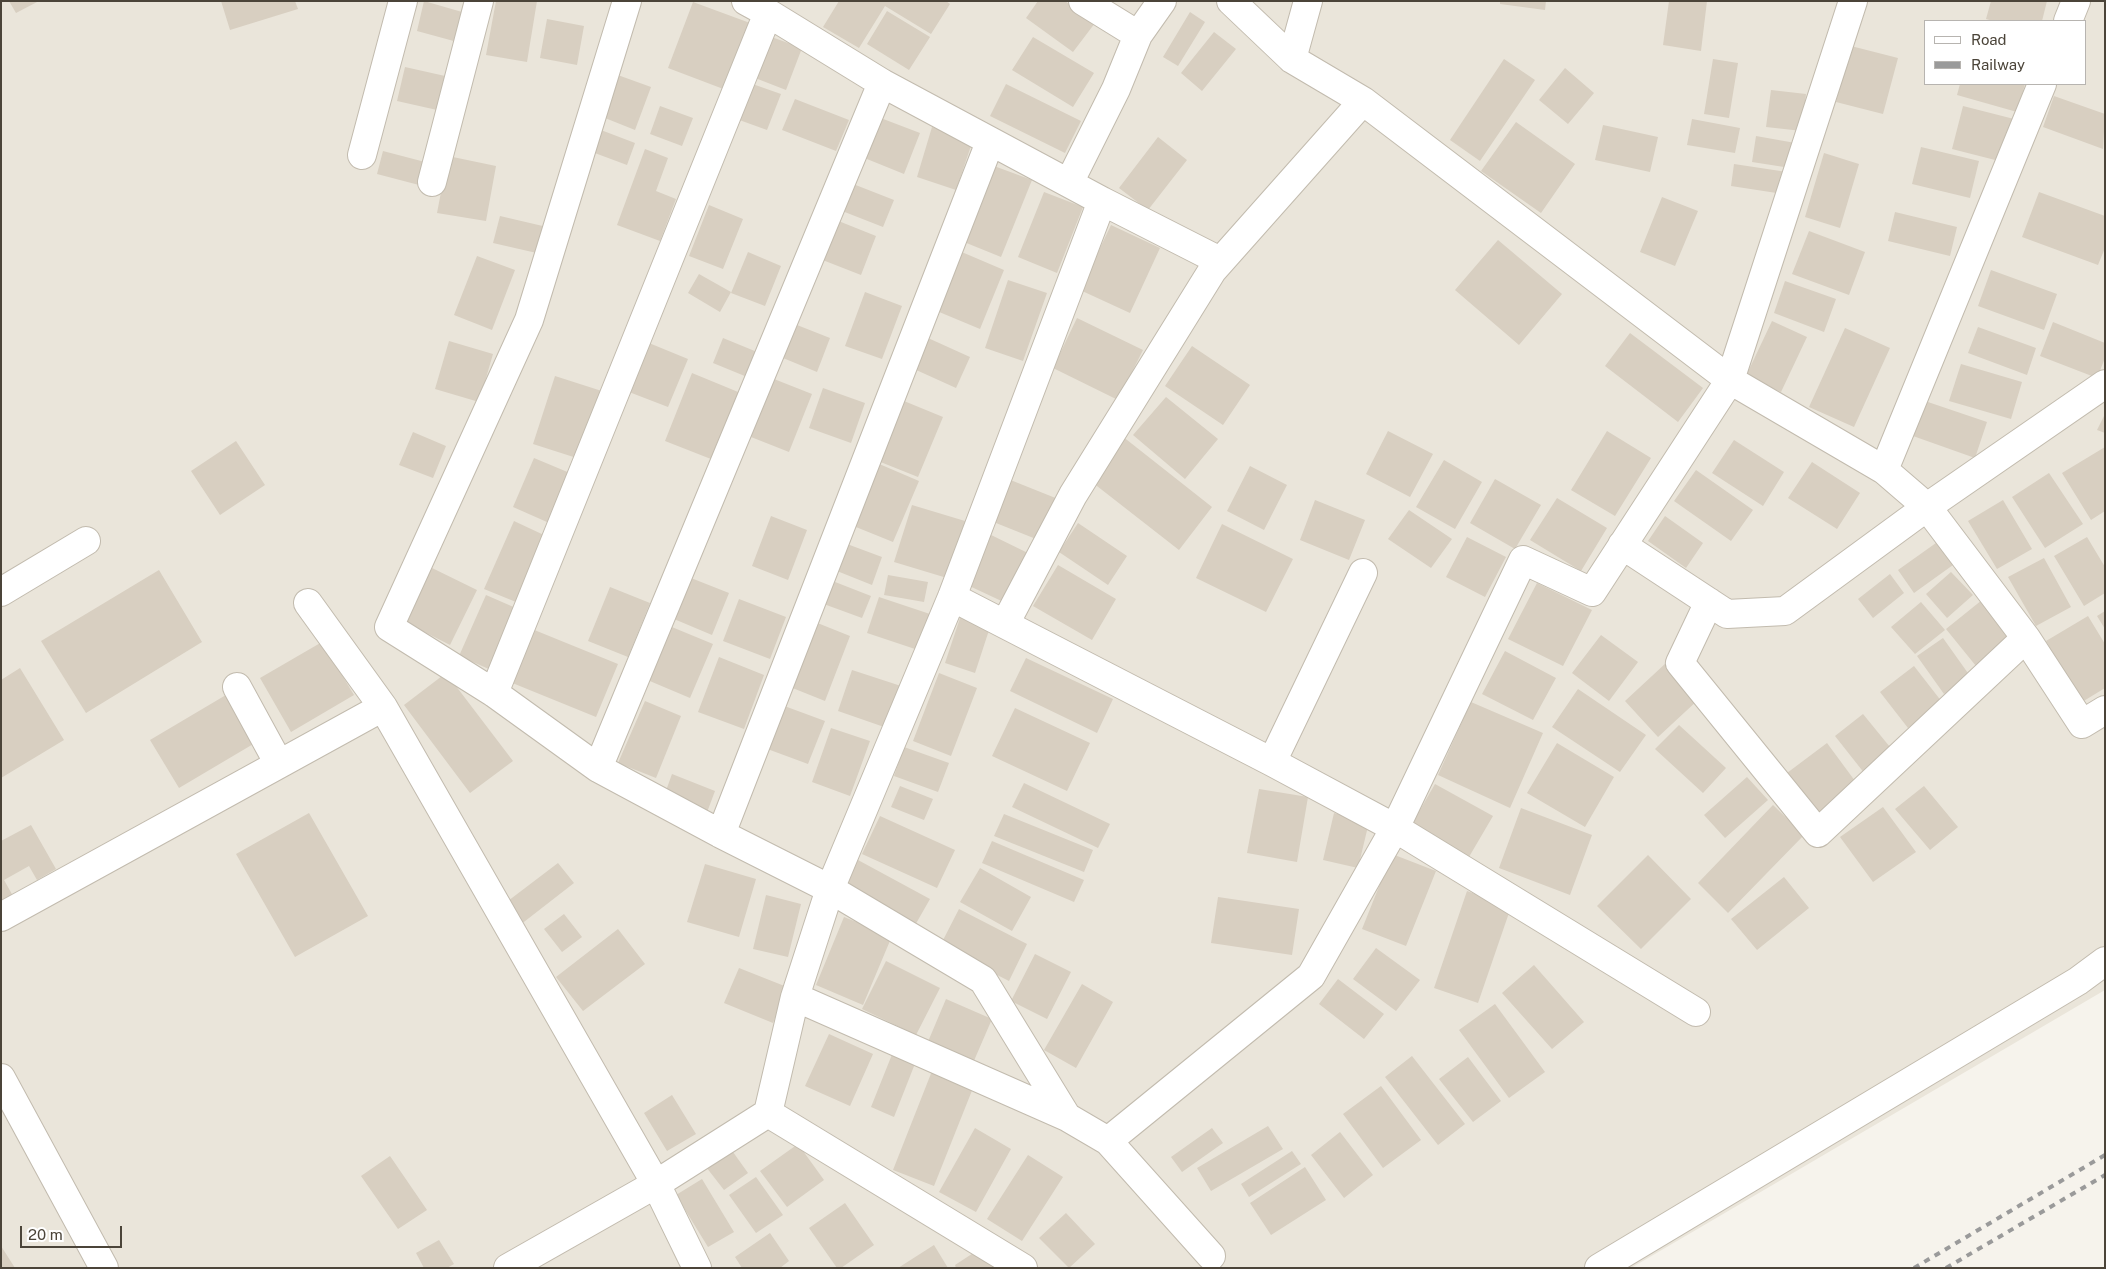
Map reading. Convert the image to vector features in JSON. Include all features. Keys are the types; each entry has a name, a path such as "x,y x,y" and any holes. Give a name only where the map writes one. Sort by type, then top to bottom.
{"street":[{"path":"362,155 403,1"},
{"path":"432,182 479,1"},
{"path":"627,1 529,320 389,627 494,693 598,768 721,834 830,889 983,980 1067,1117"},
{"path":"1083,1 1138,35"},
{"path":"1069,183 1116,89 1138,35 1162,1"},
{"path":"1231,1 1292,59 1363,101 1730,380 1884,470 1927,507 2026,638 2082,724 2105,710"},
{"path":"1292,59 1308,1"},
{"path":"1108,1142 1311,976 1395,828 1523,560 1592,592 1730,380 1853,1"},
{"path":"2068,20 2076,1"},
{"path":"494,693 757,7 882,84 1220,262"},
{"path":"598,768 882,84"},
{"path":"1884,470 2042,85"},
{"path":"1004,624 1073,495 1212,271 1363,101"},
{"path":"721,834 990,142"},
{"path":"508,1268 656,1184 768,1113 795,997 830,889 952,597 1102,201"},
{"path":"1622,545 1727,614 1785,611 1927,507 2105,384"},
{"path":"1,592 86,541"},
{"path":"1272,762 1363,573"},
{"path":"952,597 1272,762 1395,828 1696,1012"},
{"path":"1709,602 1680,663 1818,834 2026,638"},
{"path":"308,603 383,707 656,1184 697,1268"},
{"path":"237,688 280,764"},
{"path":"1,917 383,707"},
{"path":"1599,1268 2078,981 2105,961"},
{"path":"795,997 1067,1117 1108,1142 1211,1256"},
{"path":"1,1078 104,1268"},
{"path":"768,1113 1023,1268"}],"shaded area":[{"path":"1,1 2105,1 2105,990 1631,1268 1,1268"}],"building":[{"path":"9,1 39,1 16,13"},
{"path":"221,1 295,1 298,9 230,30"},
{"path":"424,1 469,14 461,43 417,31"},
{"path":"496,1 537,1 527,62 486,55"},
{"path":"839,1 946,1 950,4 931,34 885,6 859,48 823,27"},
{"path":"1038,1 1065,1 1095,23 1073,52 1026,18"},
{"path":"1500,1 1546,1 1545,10 1500,4"},
{"path":"1669,1 1707,1 1701,51 1663,45"},
{"path":"1991,1 2047,1 2042,20 1986,19"},
{"path":"693,2 750,23 726,90 668,68"},
{"path":"887,11 930,37 909,70 867,44"},
{"path":"1190,12 1205,22 1178,66 1163,57"},
{"path":"547,19 584,26 577,65 540,58"},
{"path":"1214,32 1236,49 1202,91 1181,73"},
{"path":"766,35 802,48 786,90 750,76"},
{"path":"1033,37 1094,73 1073,107 1012,70"},
{"path":"1851,46 1898,58 1883,114 1836,102"},
{"path":"1504,59 1535,80 1480,161 1450,140"},
{"path":"1713,59 1738,63 1729,118 1704,114"},
{"path":"405,67 454,78 446,112 397,101"},
{"path":"1565,68 1594,93 1568,124 1539,100"},
{"path":"615,74 651,87 635,130 600,116"},
{"path":"744,81 781,94 767,130 731,117"},
{"path":"1006,84 1081,121 1065,153 990,116"},
{"path":"1960,85 2025,85 2017,112 1957,95"},
{"path":"1771,90 1806,94 1802,131 1766,127"},
{"path":"2054,96 2105,114 2103,149 2043,127"},
{"path":"795,99 849,120 836,151 782,130"},
{"path":"660,106 693,118 682,146 650,134"},
{"path":"1963,106 2014,119 2003,162 1952,149"},
{"path":"878,117 920,133 904,174 862,157"},
{"path":"1692,119 1740,128 1735,153 1687,145"},
{"path":"1516,122 1575,164 1541,213 1481,171"},
{"path":"1603,125 1658,137 1650,172 1595,160"},
{"path":"593,127 635,143 627,165 584,149"},
{"path":"932,127 973,140 956,190 917,177"},
{"path":"1756,136 1801,144 1797,169 1752,162"},
{"path":"1158,137 1187,160 1148,210 1119,188"},
{"path":"1921,147 1979,161 1970,198 1912,184"},
{"path":"645,149 668,158 656,191 676,199 660,241 617,225"},
{"path":"383,151 425,162 419,185 377,174"},
{"path":"1824,153 1859,164 1840,228 1805,217"},
{"path":"448,156 496,166 486,221 437,213"},
{"path":"1734,164 1787,172 1783,194 1731,186"},
{"path":"994,166 1032,180 1001,257 964,242"},
{"path":"848,182 894,200 883,227 837,209"},
{"path":"1044,192 1083,207 1057,273 1018,257"},
{"path":"2039,192 2105,216 2105,248 2098,265 2022,237"},
{"path":"1662,197 1698,211 1675,266 1640,252"},
{"path":"709,205 743,219 723,269 689,256"},
{"path":"1895,212 1957,227 1950,256 1888,241"},
{"path":"500,216 547,227 541,254 493,243"},
{"path":"836,220 876,236 861,275 820,259"},
{"path":"1111,225 1160,248 1130,313 1080,290"},
{"path":"1809,231 1865,252 1849,295 1792,274"},
{"path":"1498,240 1562,294 1519,345 1455,290"},
{"path":"957,250 1004,270 980,329 932,309"},
{"path":"748,252 781,266 765,306 731,293"},
{"path":"477,256 515,270 492,330 454,315"},
{"path":"1991,270 2057,294 2044,330 1978,306"},
{"path":"699,274 731,292 720,312 688,293"},
{"path":"1008,280 1047,293 1023,361 985,348"},
{"path":"1785,281 1836,299 1824,332 1774,313"},
{"path":"865,292 902,306 882,359 845,346"},
{"path":"1077,318 1143,350 1118,400 1053,368"},
{"path":"1772,321 1807,337 1781,392 1746,376"},
{"path":"2053,322 2105,343 2105,358 2097,378 2040,356"},
{"path":"797,325 830,338 817,372 783,358"},
{"path":"1978,327 2036,348 2027,375 1968,353"},
{"path":"1845,328 1890,348 1854,427 1809,407"},
{"path":"1630,333 1703,388 1678,422 1605,366"},
{"path":"723,338 762,354 752,379 713,363"},
{"path":"928,338 970,357 956,388 914,369"},
{"path":"449,341 493,354 479,402 435,389"},
{"path":"649,343 688,359 668,407 629,392"},
{"path":"1192,346 1250,385 1223,425 1165,386"},
{"path":"1961,364 2022,382 2011,419 1949,401"},
{"path":"692,373 743,394 716,461 665,441"},
{"path":"555,376 608,393 586,461 533,444"},
{"path":"774,379 812,394 789,452 751,437"},
{"path":"823,388 865,403 851,443 809,428"},
{"path":"1166,397 1218,439 1185,479 1133,435"},
{"path":"904,401 943,417 918,477 878,461"},
{"path":"1925,401 1987,422 1975,458 1913,436"},
{"path":"2105,414 2105,433 2097,430"},
{"path":"1388,431 1433,454 1410,497 1366,474"},
{"path":"1607,431 1651,458 1615,516 1571,490"},
{"path":"413,432 446,446 433,478 399,465"},
{"path":"1122,436 1212,507 1179,550 1088,479"},
{"path":"1734,440 1784,472 1763,506 1712,473"},
{"path":"236,441 265,485 220,515 191,471"},
{"path":"2105,447 2105,511 2091,520 2062,473"},
{"path":"534,458 577,476 556,526 513,507"},
{"path":"1444,460 1482,482 1455,529 1416,507"},
{"path":"1812,462 1860,493 1837,529 1788,498"},
{"path":"877,463 919,481 893,542 851,525"},
{"path":"1250,466 1287,485 1264,530 1227,511"},
{"path":"1696,470 1753,510 1731,541 1674,501"},
{"path":"2049,473 2083,524 2045,548 2012,497"},
{"path":"1008,479 1063,501 1046,543 991,521"},
{"path":"1495,479 1541,505 1515,549 1470,523"},
{"path":"1557,498 1607,528 1581,571 1530,540"},
{"path":"1315,500 1365,520 1349,560 1300,540"},
{"path":"2003,500 2032,549 1997,569 1968,521"},
{"path":"912,505 965,521 947,578 894,562"},
{"path":"1409,510 1452,539 1431,568 1388,539"},
{"path":"771,516 807,530 788,580 752,566"},
{"path":"1665,516 1703,543 1686,568 1648,541"},
{"path":"514,521 546,536 516,602 484,589"},
{"path":"1078,523 1127,556 1108,585 1059,552"},
{"path":"1222,524 1293,559 1266,612 1196,578"},
{"path":"987,533 1034,556 1010,605 963,583"},
{"path":"1467,537 1506,557 1485,597 1446,577"},
{"path":"2087,537 2105,567 2105,593 2084,606 2054,556"},
{"path":"1936,543 1953,565 1914,593 1898,570"},
{"path":"847,544 882,557 872,585 837,571"},
{"path":"2044,558 2071,607 2036,626 2008,577"},
{"path":"1058,565 1116,599 1092,640 1033,606"},
{"path":"430,567 477,590 450,645 403,621"},
{"path":"159,570 202,642 86,713 41,641"},
{"path":"1951,572 1973,595 1947,618 1926,594"},
{"path":"1890,574 1904,593 1873,618 1858,599"},
{"path":"888,575 928,582 924,602 884,595"},
{"path":"691,578 729,593 712,635 674,619"},
{"path":"830,580 871,596 862,618 821,603"},
{"path":"1537,583 1592,610 1563,666 1508,639"},
{"path":"610,587 650,603 628,657 588,641"},
{"path":"486,595 525,612 498,673 459,656"},
{"path":"879,597 930,614 918,650 867,633"},
{"path":"739,599 786,617 770,659 723,641"},
{"path":"1982,600 2011,637 1976,666 1946,629"},
{"path":"1921,602 1945,630 1915,654 1891,627"},
{"path":"2105,611 2105,629 2097,616"},
{"path":"962,612 992,621 975,673 945,663"},
{"path":"2088,616 2105,644 2105,688 2082,702 2046,641"},
{"path":"810,620 850,636 825,701 785,685"},
{"path":"667,625 713,644 690,698 645,679"},
{"path":"527,627 618,664 596,717 505,680"},
{"path":"1601,635 1638,662 1609,701 1572,673"},
{"path":"1943,638 1970,676 1944,694 1917,656"},
{"path":"322,642 354,695 291,732 260,678"},
{"path":"1505,651 1556,678 1533,720 1482,694"},
{"path":"719,657 764,675 744,729 698,712"},
{"path":"1026,658 1113,699 1097,733 1010,691"},
{"path":"1666,663 1699,699 1658,737 1625,701"},
{"path":"1914,666 1942,702 1908,728 1880,692"},
{"path":"20,668 64,740 1,778 1,680"},
{"path":"852,670 901,686 887,728 838,711"},
{"path":"446,673 513,761 470,793 404,705"},
{"path":"939,673 977,688 951,756 913,741"},
{"path":"1578,689 1646,735 1620,772 1552,727"},
{"path":"231,692 260,740 179,788 150,740"},
{"path":"645,701 681,716 656,778 618,763"},
{"path":"1471,702 1543,733 1510,808 1438,775"},
{"path":"779,704 825,721 808,764 762,747"},
{"path":"1015,708 1090,743 1067,791 992,756"},
{"path":"1863,714 1894,752 1865,774 1835,736"},
{"path":"1679,725 1726,768 1703,793 1655,749"},
{"path":"831,728 870,741 850,796 812,782"},
{"path":"1557,743 1614,777 1585,827 1527,793"},
{"path":"1827,743 1858,785 1818,815 1787,773"},
{"path":"904,747 949,763 938,792 894,776"},
{"path":"672,774 715,791 706,815 663,799"},
{"path":"1747,777 1768,800 1725,838 1704,815"},
{"path":"1024,783 1110,824 1098,848 1012,807"},
{"path":"1435,784 1493,816 1466,862 1409,829"},
{"path":"900,786 933,799 924,820 891,807"},
{"path":"1924,786 1958,827 1930,850 1895,809"},
{"path":"1259,789 1308,797 1297,862 1247,853"},
{"path":"1773,805 1804,835 1728,913 1698,883"},
{"path":"1883,807 1916,852 1873,882 1840,837"},
{"path":"1521,808 1592,835 1570,895 1499,868"},
{"path":"309,813 368,916 295,957 236,854"},
{"path":"1334,813 1369,822 1358,868 1323,860"},
{"path":"1004,814 1093,850 1084,872 994,836"},
{"path":"880,816 955,850 937,888 862,854"},
{"path":"31,825 56,869 37,880 29,866 4,880 13,896 1,902 1,841"},
{"path":"992,841 1084,880 1074,902 982,863"},
{"path":"1392,854 1436,871 1406,946 1362,929"},
{"path":"1648,855 1691,899 1641,949 1597,906"},
{"path":"858,860 930,899 914,927 843,889"},
{"path":"558,863 574,883 520,925 504,904"},
{"path":"705,864 756,879 739,937 687,922"},
{"path":"980,868 1031,897 1012,931 960,902"},
{"path":"1784,877 1809,908 1757,950 1731,919"},
{"path":"1467,891 1511,907 1478,1003 1434,988"},
{"path":"766,895 801,904 788,957 753,949"},
{"path":"1218,897 1299,909 1292,955 1211,943"},
{"path":"959,909 1027,944 1009,981 940,946"},
{"path":"564,914 582,937 562,952 544,929"},
{"path":"844,917 892,936 863,1005 816,985"},
{"path":"618,929 645,964 583,1011 556,977"},
{"path":"1376,948 1420,980 1396,1011 1353,979"},
{"path":"1035,954 1071,972 1047,1019 1011,1001"},
{"path":"886,961 940,988 916,1035 862,1009"},
{"path":"1534,965 1584,1022 1552,1049 1502,993"},
{"path":"739,968 787,987 773,1023 724,1003"},
{"path":"1338,979 1384,1014 1364,1039 1319,1004"},
{"path":"1082,984 1113,1002 1076,1068 1044,1050"},
{"path":"946,999 992,1019 973,1063 927,1044"},
{"path":"1495,1004 1545,1072 1509,1098 1459,1030"},
{"path":"829,1034 873,1054 850,1106 805,1086"},
{"path":"895,1047 918,1056 894,1117 871,1107"},
{"path":"1412,1056 1465,1124 1438,1145 1385,1077"},
{"path":"1468,1057 1501,1101 1473,1122 1439,1079"},
{"path":"932,1071 973,1088 934,1186 893,1170"},
{"path":"1381,1086 1421,1140 1383,1168 1343,1114"},
{"path":"672,1095 696,1134 667,1151 644,1113"},
{"path":"1268,1126 1283,1149 1211,1191 1197,1168"},
{"path":"975,1128 1011,1149 976,1212 939,1192"},
{"path":"1212,1128 1223,1143 1182,1172 1171,1157"},
{"path":"1340,1132 1373,1175 1344,1198 1311,1155"},
{"path":"798,1144 824,1180 787,1207 760,1171"},
{"path":"728,1145 748,1173 724,1190 703,1163"},
{"path":"1292,1151 1301,1164 1249,1197 1241,1184"},
{"path":"1028,1155 1063,1177 1022,1241 987,1219"},
{"path":"390,1156 427,1210 398,1229 361,1176"},
{"path":"1305,1167 1326,1200 1271,1235 1250,1203"},
{"path":"756,1177 783,1215 756,1233 729,1195"},
{"path":"702,1179 734,1232 708,1247 676,1195"},
{"path":"845,1203 874,1245 841,1268 837,1268 809,1228"},
{"path":"1066,1213 1095,1244 1069,1268 1039,1238"},
{"path":"770,1233 789,1261 780,1268 742,1268 735,1257"},
{"path":"439,1240 454,1264 447,1268 424,1268 416,1253"},
{"path":"934,1245 948,1268 898,1268"},
{"path":"1,1246 15,1268 1,1268"},
{"path":"981,1248 994,1268 956,1268 955,1265"}],"railway":[{"path":"1914,1268 2105,1155"},
{"path":"1946,1268 2105,1175"}]}
